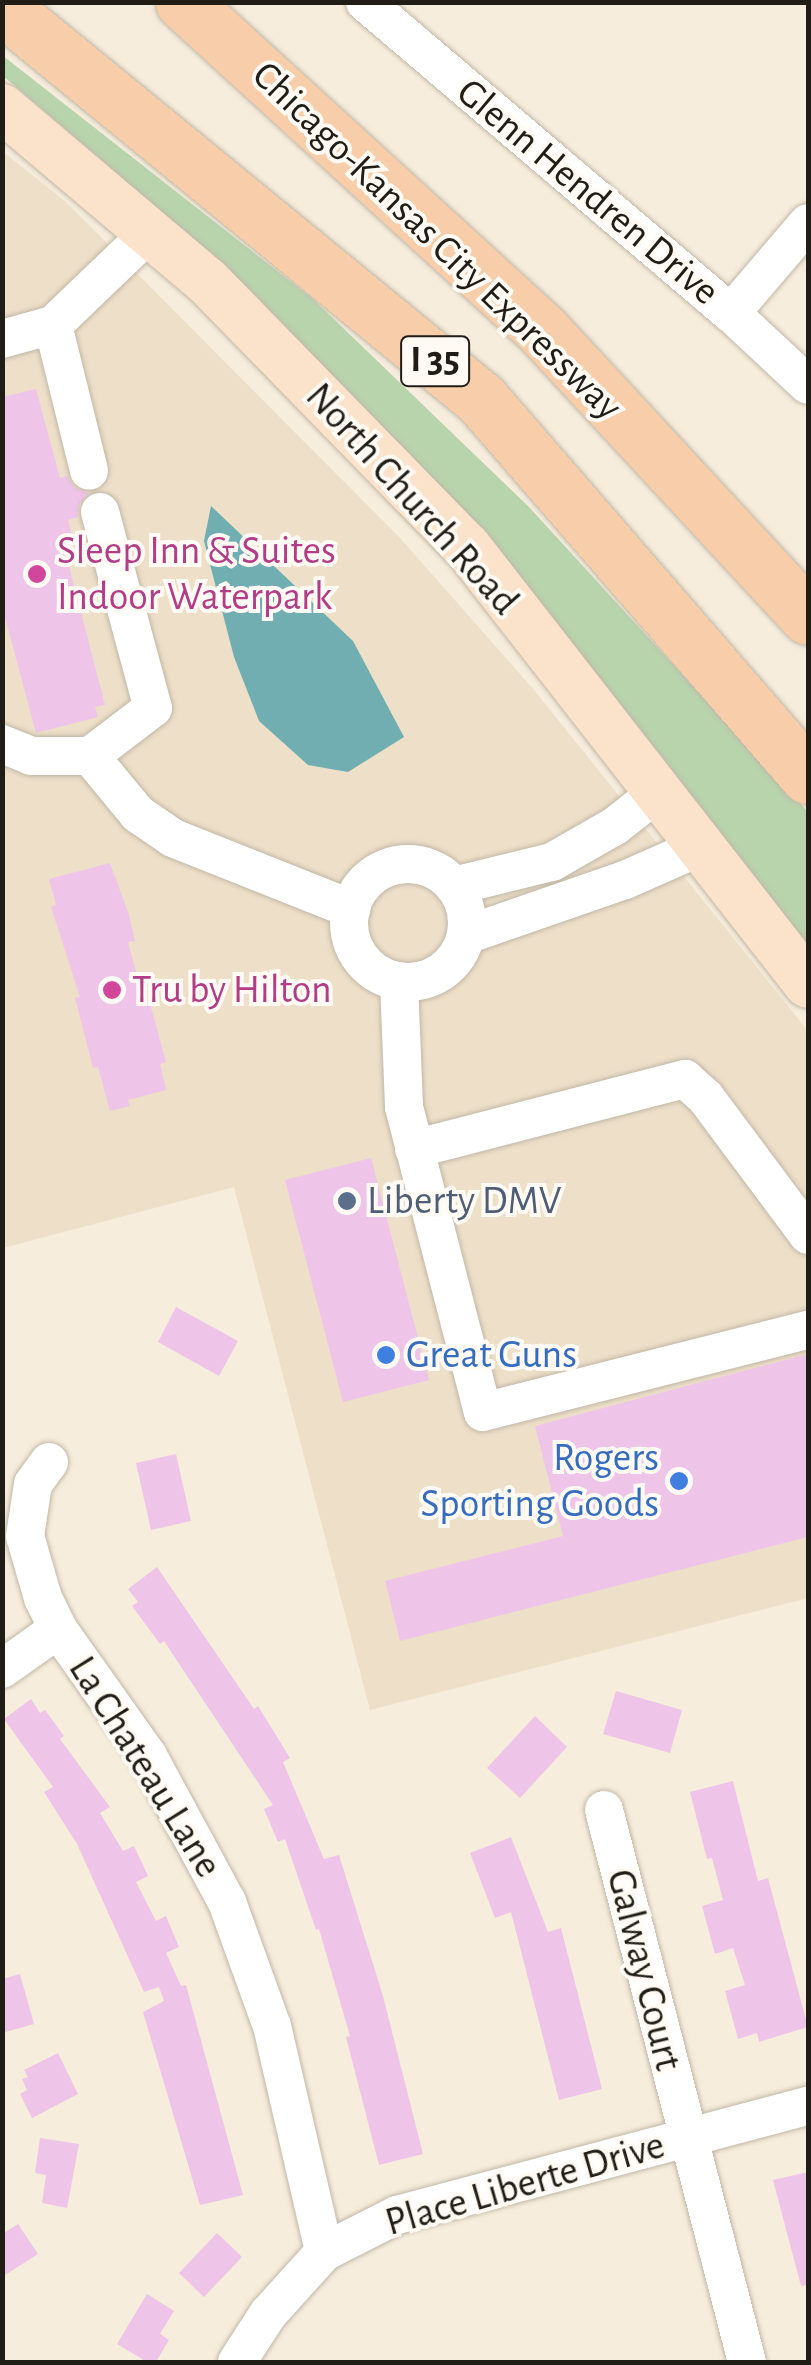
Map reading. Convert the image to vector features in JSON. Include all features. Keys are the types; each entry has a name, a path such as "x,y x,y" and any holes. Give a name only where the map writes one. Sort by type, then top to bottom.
{"highway":[{"name":"Chicago-Kansas City Expressway","path":"184,2 544,332 808,617"},
{"name":"Chicago-Kansas City Expressway","path":"2,7 481,399 808,776"}],"main road":[{"name":"North Church Road","path":"2,108 207,281 467,547 808,984"}],"street":[{"name":"Glenn Hendren Drive","path":"365,2 731,313 808,385"},
{"path":"731,313 808,223"},
{"path":"2,339 53,325 148,234"},
{"path":"53,325 88,470"},
{"path":"2,744 31,756 90,756 154,708 100,512"},
{"path":"90,756 138,814 173,838 350,909"},
{"path":"454,886 552,862 615,826 657,793"},
{"path":"466,935 625,880 702,846"},
{"path":"417,865 444,876 454,886 465,910 466,935 461,949 442,972 414,982 399,982 373,971 355,950 350,909 364,883 388,867 417,865"},
{"path":"399,982 400,1071 414,1149 483,1412 808,1330"},
{"path":"414,1149 685,1080 706,1098 808,1235"},
{"name":"La Chateau Lane","path":"48,1462 34,1484 26,1536 43,1598 58,1629 148,1756 191,1828 227,1902 272,2026 324,2252"},
{"path":"2,1670 58,1629"},
{"name":"Galway Court","path":"604,1810 747,2362"},
{"name":"Place Liberte Drive","path":"237,2362 268,2314 324,2252 396,2214 808,2106"}],"shaded area":[{"path":"2,151 66,202 400,538 534,690 808,1031 808,1598 370,1710 234,1187 3,1248"}],"green space":[{"path":"2,55 313,299 529,507 808,812 808,953 297,345 105,163 3,76"}],"water":[{"path":"211,506 353,641 404,737 348,772 308,765 259,721 234,657 204,541"}],"building":[{"name":"Sleep Inn & Suites Indoor Waterpark","path":"36,389 60,478 67,476 74,487 89,493 79,505 78,517 68,520 73,540 63,543 105,705 95,707 98,717 36,733 2,606 2,397"},
{"name":"Tru by Hilton","path":"110,863 129,915 135,941 128,942 139,983 144,982 166,1062 160,1064 166,1090 128,1100 130,1106 110,1111 98,1067 93,1068 75,998 80,997 51,907 56,905 49,879"},
{"path":"371,1158 429,1380 343,1402 285,1180"},
{"path":"176,1307 238,1341 219,1376 158,1342"},
{"name":"Rogers Sporting Goods","path":"808,1354 808,1537 400,1641 385,1581 563,1536 535,1426"},
{"path":"176,1454 191,1521 151,1530 136,1463"},
{"path":"157,1567 254,1709 258,1706 290,1758 283,1762 324,1859 339,1855 383,1996 423,2154 379,2165 346,2037 350,2036 319,1929 316,1930 285,1839 278,1842 264,1809 273,1805 164,1641 160,1644 132,1606 138,1602 128,1589"},
{"path":"616,1691 682,1710 670,1753 603,1734"},
{"path":"31,1699 40,1713 45,1710 64,1736 60,1739 110,1807 100,1813 123,1851 134,1846 148,1876 136,1882 156,1921 166,1916 179,1947 166,1953 181,1986 186,1985 243,2195 200,2205 143,2012 164,2001 159,1987 144,1992 77,1844 44,1792 53,1787 4,1719"},
{"path":"535,1716 567,1747 520,1798 487,1768"},
{"path":"733,1781 758,1881 768,1878 808,2027 759,2042 757,2033 738,2039 725,1991 745,1985 733,1948 715,1954 702,1906 723,1900 712,1858 707,1859 690,1792"},
{"path":"511,1837 548,1932 561,1928 602,2089 559,2100 511,1912 495,1918 470,1853"},
{"path":"20,1974 34,2024 2,2033 2,1979"},
{"path":"58,2053 78,2094 32,2118 20,2094 27,2090 22,2079 28,2077 24,2070"},
{"path":"40,2138 79,2144 67,2208 42,2203 46,2175 35,2173"},
{"path":"808,2172 808,2285 801,2286 773,2180"},
{"path":"18,2224 38,2254 2,2277 2,2234"},
{"path":"217,2233 242,2257 204,2297 179,2273"},
{"path":"147,2294 174,2311 160,2334 169,2340 156,2362 147,2362 117,2344"}],"place":[{"name":"Sleep Inn & Suites Indoor Waterpark","path":"37,574"},
{"name":"Tru by Hilton","path":"112,990"},
{"name":"Liberty DMV","path":"347,1201"},
{"name":"Great Guns","path":"386,1355"},
{"name":"Rogers Sporting Goods","path":"679,1481"}]}
